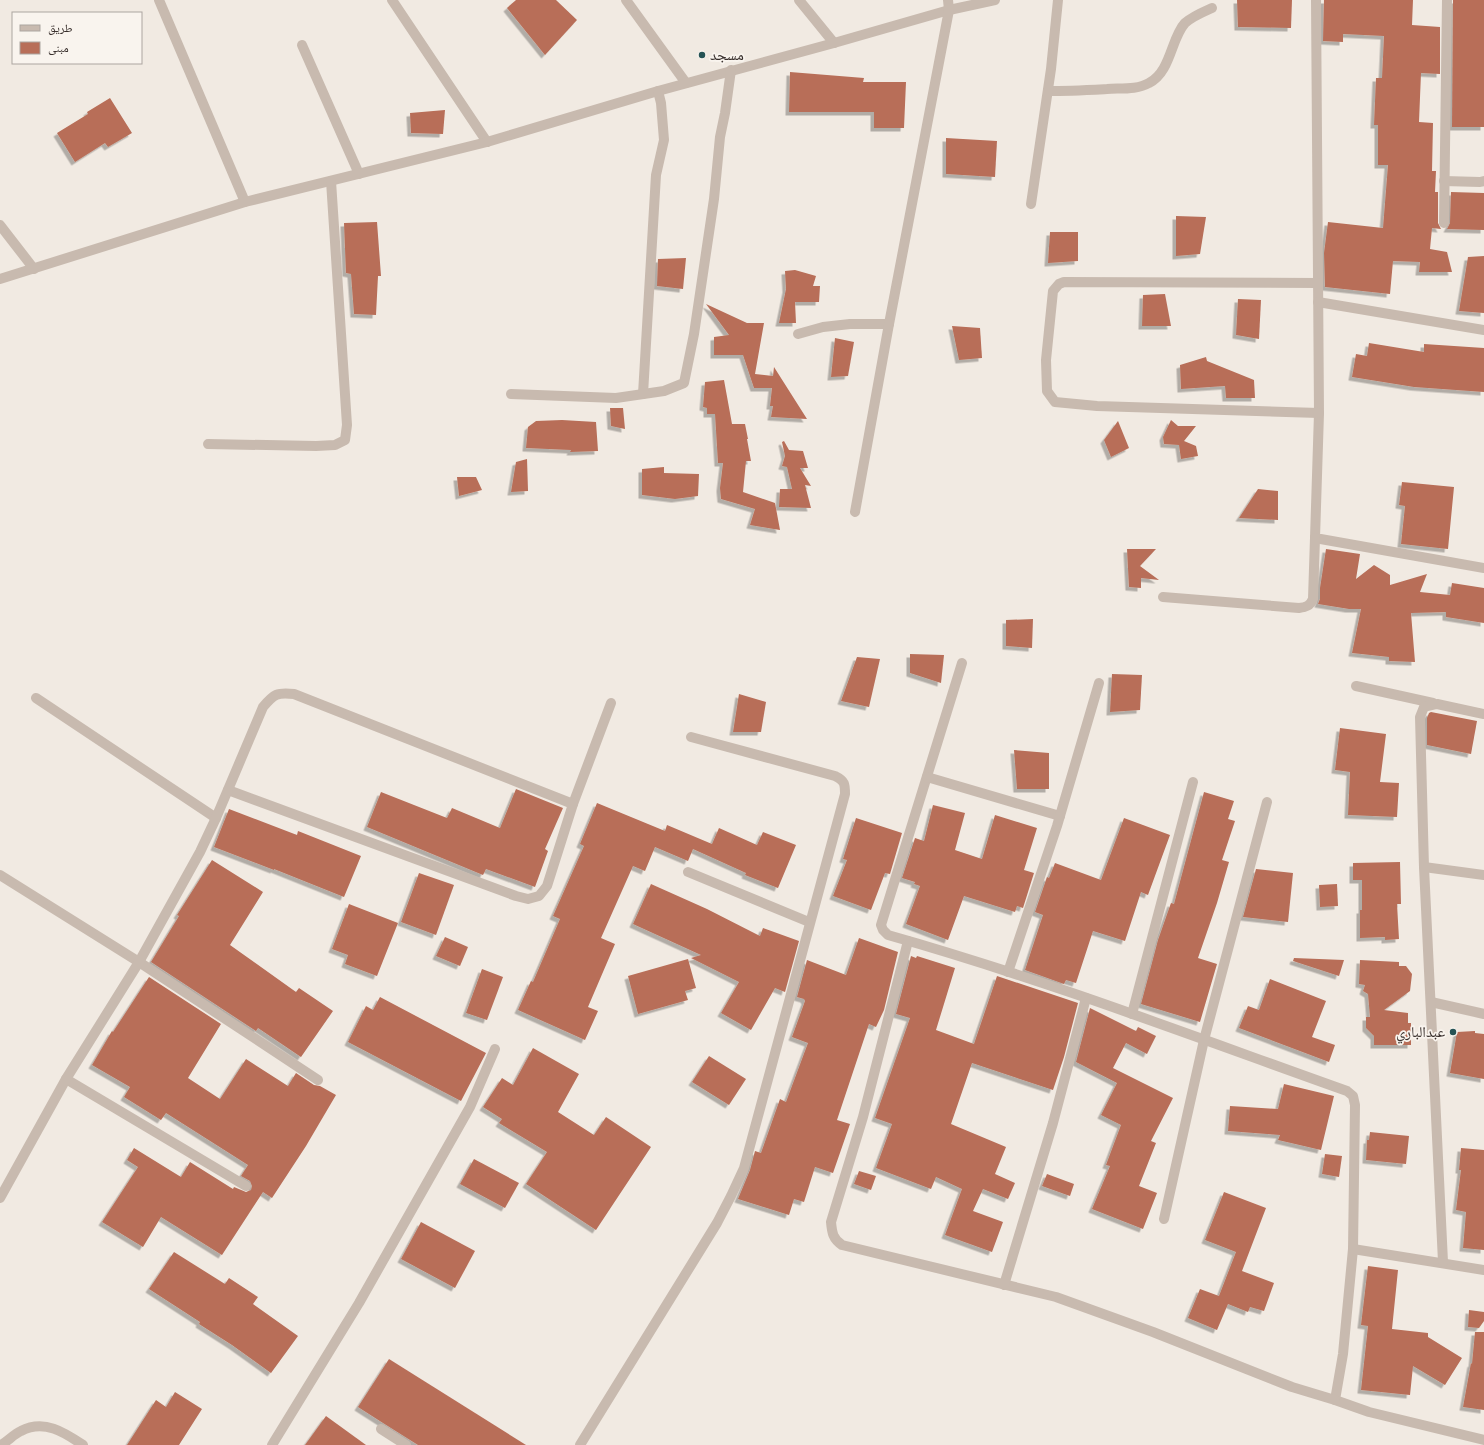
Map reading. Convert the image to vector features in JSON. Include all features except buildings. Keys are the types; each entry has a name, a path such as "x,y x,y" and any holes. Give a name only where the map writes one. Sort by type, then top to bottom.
{"street":[{"path":"159,0 245,202"},
{"path":"392,0 487,142"},
{"path":"626,0 686,83"},
{"path":"799,0 834,43"},
{"path":"0,279 245,202 487,142 686,83 834,43 948,5 995,0"},
{"path":"1030,204 1048,91 1058,0"},
{"path":"1163,596 1300,608 1311,603 1315,538 1319,413 1316,0"},
{"path":"1444,223 1447,0"},
{"path":"855,512 948,5"},
{"path":"1048,91 1134,88 1150,83 1162,70 1169,58 1179,33 1185,24 1212,8"},
{"path":"302,45 359,174"},
{"path":"511,394 616,398 664,391 684,383 694,334 714,199 720,137 732,70"},
{"path":"643,394 656,175 664,140 661,103 658,91"},
{"path":"208,444 316,446 335,445 345,440 347,425 331,181"},
{"path":"1444,181 1484,181"},
{"path":"0,225 34,268"},
{"path":"1318,283 1064,282 1059,284 1053,291 1046,360 1047,391 1055,402 1097,406 1319,413"},
{"path":"1318,302 1484,330"},
{"path":"798,334 823,326 889,324"},
{"path":"1315,538 1484,568"},
{"path":"962,663 882,925 883,930 888,936 1008,972 1086,998 1346,1091 1353,1096 1355,1105 1353,1249 1343,1354 1336,1400"},
{"path":"1008,972 1060,816 1099,683"},
{"path":"1356,686 1484,714"},
{"path":"0,1198 66,1079 139,962 190,871 216,818 263,707 272,696 283,693 294,694 573,804"},
{"path":"36,698 216,818"},
{"path":"228,790 516,896 528,899 539,896 547,886 573,804 611,703"},
{"path":"1437,704 1424,707 1420,717 1424,867 1443,1262"},
{"path":"580,1445 717,1222 732,1196 744,1168 844,794 845,784 842,779 822,772 691,737"},
{"path":"927,777 1060,816"},
{"path":"1132,1014 1193,782"},
{"path":"1164,1219 1204,1040 1267,802"},
{"path":"1424,867 1484,876"},
{"path":"688,872 809,922"},
{"path":"0,875 139,962 318,1080"},
{"path":"908,941 863,1117 831,1222 832,1235 836,1241 842,1245 1056,1297 1153,1332 1292,1387 1336,1400 1369,1412 1484,1440"},
{"path":"1004,1285 1053,1123 1086,998"},
{"path":"1431,1002 1484,1014"},
{"path":"272,1445 359,1303 470,1106 495,1048"},
{"path":"66,1079 246,1186"},
{"path":"1353,1249 1443,1262 1484,1270"},
{"path":"1,1445 19,1431 31,1426 49,1426 66,1433 84,1445"},
{"path":"381,1429 406,1445"}],"place":[{"name":"مسجد","path":"702,55"},
{"name":"عبدالباري","path":"1453,1032"}]}
